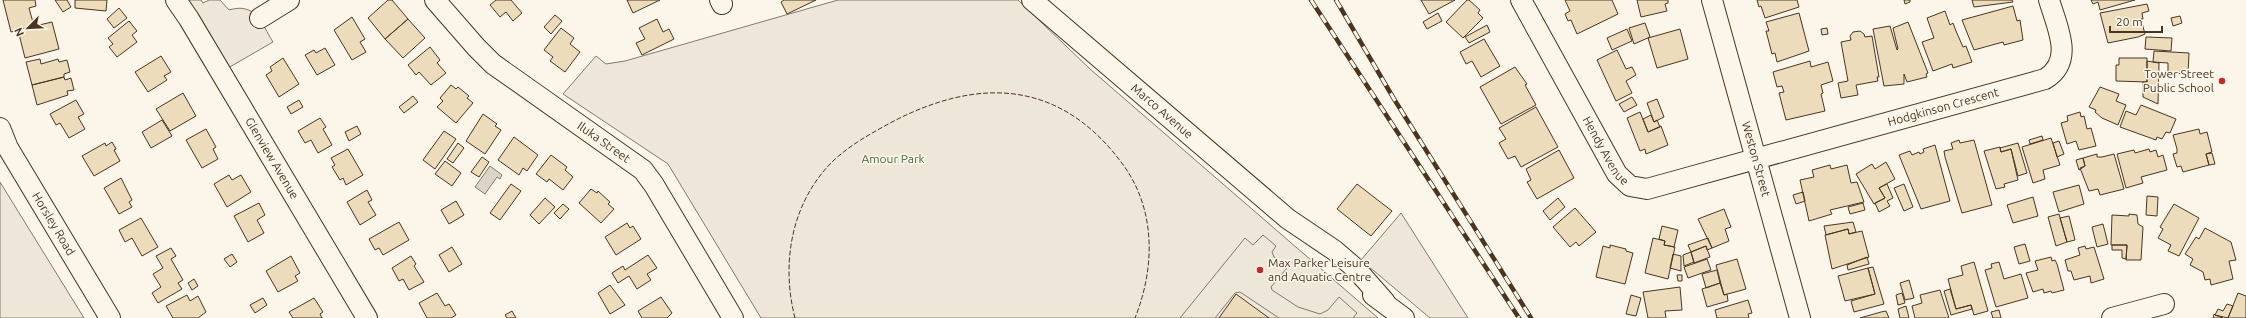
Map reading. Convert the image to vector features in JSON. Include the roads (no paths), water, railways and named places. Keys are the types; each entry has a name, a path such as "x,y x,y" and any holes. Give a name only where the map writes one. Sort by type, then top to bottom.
{"street":[{"name":"Glenview Avenue","path":"176,0 189,19 367,318"},
{"path":"260,18 289,0"},
{"name":"Iluka Street","path":"436,0 476,47 493,64 643,170 654,185 733,318"},
{"name":"Marco Avenue","path":"1032,0 1292,222 1334,250 1356,269 1385,302 1404,318"},
{"name":"Hendy Avenue","path":"1521,0 1617,174 1630,186 1647,189 1756,160"},
{"name":"Weston Street","path":"1712,0 1800,318"},
{"name":"Hodgkinson Crescent","path":"1756,160 2045,79 2059,67 2062,58 2062,47 2050,0"},
{"name":"Horsley Road","path":"0,128 12,154 110,318"},
{"path":"2112,318 2164,304"}],"railway":[{"path":"1311,0 1519,318"},
{"path":"1336,0 1394,99 1531,318"}],"place":[{"name":"Tower Street Public School","path":"2222,81"},
{"name":"Max Parker Leisure and Aquatic Centre","path":"1260,270"}],"park label":[{"name":"Amour Park","path":"893,159"}]}
